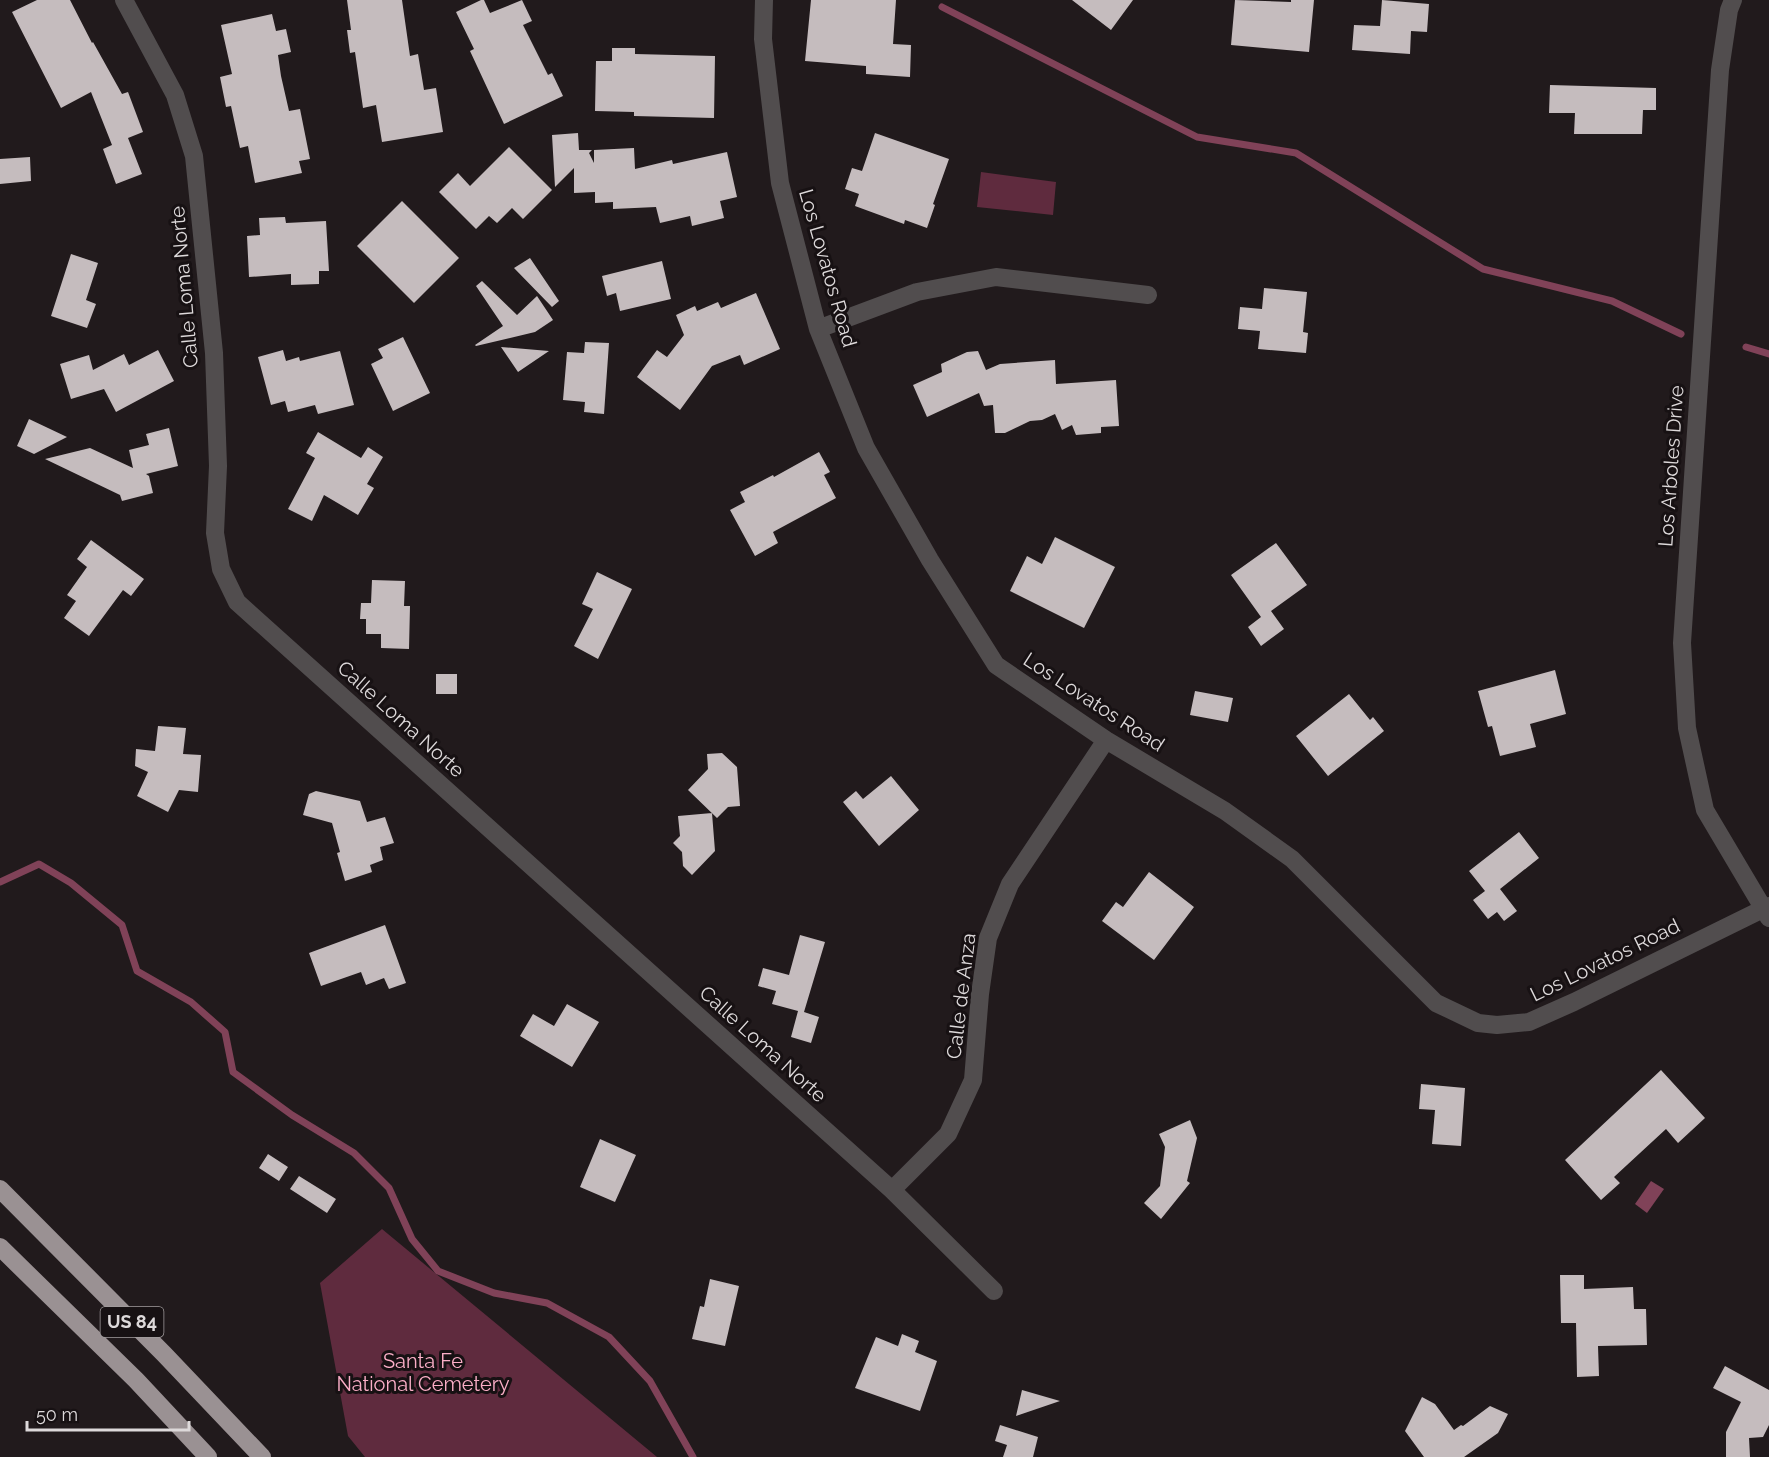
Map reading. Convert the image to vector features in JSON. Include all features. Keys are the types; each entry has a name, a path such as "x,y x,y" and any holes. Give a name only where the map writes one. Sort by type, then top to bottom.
{"highway":[{"name":"US 84","path":"0,1189 164,1354 262,1457"},
{"name":"US 84","path":"0,1246 136,1380 208,1457"}],"street":[{"name":"Calle Loma Norte","path":"124,0 175,95 194,156 214,352 218,466 215,533 221,569 237,602 892,1190 994,1291"},
{"name":"Los Lovatos Road","path":"764,0 763,39 780,183 818,329 866,448 930,560 996,665 1106,740 1225,811 1292,859 1436,1004 1478,1023 1497,1025 1529,1022 1767,911"},
{"name":"Los Arboles Drive","path":"1733,0 1720,70 1682,643 1687,728 1705,810 1767,911"},
{"path":"818,329 917,292 996,277 1148,294"},
{"name":"Calle de Anza","path":"892,1190 948,1134 974,1080 980,994 988,938 1010,884 1106,740"}],"green space":[{"path":"981,172 1056,182 1053,215 977,207"},
{"name":"Santa Fe National Cemetery","path":"382,1229 657,1457 365,1457 348,1436 320,1283"}],"shaded area":[{"path":"1651,1181 1664,1189 1647,1213 1635,1204"}],"building":[{"path":"37,0 70,0 122,94 128,92 143,132 128,138 142,174 116,184 103,149 112,145 91,92 61,108 12,12"},
{"path":"347,0 402,0 410,56 418,54 424,90 436,88 443,132 382,142 376,105 363,108 355,52 350,53 347,30 351,30"},
{"path":"484,0 490,13 522,0 532,21 523,25 548,75 552,73 563,96 504,124 470,51 474,49 456,12"},
{"path":"811,0 896,0 893,44 911,45 910,77 866,74 866,66 805,61"},
{"path":"1072,0 1133,0 1111,30"},
{"path":"1235,0 1291,2 1291,0 1314,0 1309,52 1231,45"},
{"path":"1382,0 1429,4 1427,32 1411,31 1410,54 1352,50 1354,25 1380,26"},
{"path":"272,14 276,31 286,29 291,52 278,55 281,76 289,111 300,109 310,159 299,161 302,173 255,183 248,146 240,148 231,106 226,107 220,77 232,74 221,25"},
{"path":"612,48 635,48 635,54 715,56 714,118 634,116 634,112 595,111 596,61 612,61"},
{"path":"1550,85 1656,88 1656,110 1643,110 1642,134 1574,134 1575,113 1549,113"},
{"path":"578,133 579,150 592,150 589,153 594,163 594,150 634,148 635,169 672,160 673,164 727,152 737,197 720,201 724,218 692,226 690,216 660,223 656,207 613,209 613,202 595,203 595,192 574,193 574,168 555,187 552,135"},
{"path":"875,133 949,159 927,228 905,220 904,224 855,206 859,194 845,189 852,168 862,171"},
{"path":"509,147 552,190 523,219 512,208 497,223 489,216 476,229 439,192 458,173 470,186"},
{"path":"30,157 31,181 0,184 0,159"},
{"path":"402,201 459,258 414,303 357,246"},
{"path":"285,217 286,223 326,221 329,271 319,271 319,284 291,285 291,274 249,277 247,236 260,235 259,218"},
{"path":"71,254 98,263 86,300 96,304 87,328 51,316"},
{"path":"530,258 559,301 552,307 514,268"},
{"path":"662,261 671,299 620,311 616,293 607,296 602,276"},
{"path":"482,281 517,315 537,296 553,320 535,332 476,346 503,326 476,286"},
{"path":"1264,288 1307,292 1303,332 1308,333 1306,353 1258,349 1260,331 1238,329 1240,307 1262,309"},
{"path":"756,293 780,349 744,365 740,355 712,366 680,410 637,377 657,350 667,357 684,335 676,315 695,306 697,311 718,302 721,308"},
{"path":"403,337 430,393 393,411 371,364 383,358 378,349"},
{"path":"585,342 609,343 604,414 584,412 585,402 563,400 567,352 584,353"},
{"path":"501,347 549,351 518,372"},
{"path":"158,350 174,381 116,412 104,389 71,399 60,364 89,355 93,370 124,354 129,365"},
{"path":"283,350 286,361 299,357 300,361 340,351 354,405 318,414 315,405 288,412 285,401 271,405 258,357"},
{"path":"978,351 986,370 1000,364 1055,360 1056,384 1116,380 1119,426 1101,427 1101,433 1076,435 1072,425 1062,430 1055,414 1042,420 1030,421 1005,433 995,433 993,405 984,406 979,393 927,417 913,385 942,372 941,364 967,352"},
{"path":"29,419 67,437 34,454 17,446"},
{"path":"169,428 178,466 146,474 149,476 153,493 122,501 120,495 45,459 90,448 133,468 129,450 149,445 146,434"},
{"path":"318,432 361,458 368,447 383,457 367,484 374,488 358,515 324,495 312,521 288,509 315,458 306,453"},
{"path":"819,452 830,472 824,475 836,498 773,532 778,543 755,556 730,510 745,502 740,492 773,475 774,477"},
{"path":"1055,537 1115,567 1084,628 1010,591 1027,556 1042,564"},
{"path":"91,540 144,579 131,596 123,590 89,636 64,618 76,601 67,595 87,567 77,559"},
{"path":"1276,543 1307,585 1271,611 1284,629 1261,646 1248,627 1261,617 1231,575"},
{"path":"597,572 632,589 598,659 574,646 593,609 582,604"},
{"path":"372,580 405,581 404,606 410,606 409,649 381,648 381,634 366,634 366,619 360,619 361,603 371,603"},
{"path":"1555,670 1566,714 1530,724 1536,747 1500,756 1492,726 1488,727 1478,691"},
{"path":"436,674 457,674 457,694 436,694"},
{"path":"1195,691 1233,698 1228,722 1190,715"},
{"path":"1349,694 1370,720 1373,717 1384,731 1328,776 1296,736"},
{"path":"158,726 186,728 183,754 201,755 198,792 179,790 168,812 137,796 148,772 135,766 136,749 155,751"},
{"path":"722,753 737,767 740,806 728,807 717,818 688,790 708,769 707,754"},
{"path":"891,776 919,810 879,846 843,802 856,791 863,799"},
{"path":"316,791 360,801 367,822 385,817 394,843 380,847 383,860 370,865 372,872 345,881 332,823 303,815 309,794"},
{"path":"712,813 715,851 692,875 683,866 682,852 673,843 680,836 678,816"},
{"path":"1519,832 1539,858 1500,889 1517,911 1504,921 1497,912 1488,919 1473,900 1485,891 1469,871"},
{"path":"1149,872 1194,907 1154,960 1102,921 1116,902 1123,907"},
{"path":"385,925 406,983 389,989 384,978 366,985 361,972 321,986 309,953"},
{"path":"800,935 825,942 804,1012 819,1017 811,1043 791,1037 798,1011 772,1004 776,991 758,986 763,968 789,975"},
{"path":"567,1004 599,1022 572,1067 520,1036 533,1014 554,1026"},
{"path":"1661,1070 1705,1118 1678,1143 1666,1129 1614,1177 1620,1183 1601,1200 1565,1160"},
{"path":"1421,1084 1465,1088 1461,1146 1432,1144 1435,1110 1419,1109"},
{"path":"1190,1120 1197,1138 1187,1181 1190,1183 1161,1219 1144,1203 1160,1186 1165,1147 1159,1134"},
{"path":"600,1139 636,1155 615,1202 580,1187"},
{"path":"268,1154 288,1167 279,1181 259,1168"},
{"path":"299,1176 336,1199 327,1213 290,1189"},
{"path":"1560,1275 1584,1275 1584,1289 1633,1287 1634,1309 1646,1309 1647,1345 1598,1346 1599,1376 1577,1377 1576,1323 1561,1323"},
{"path":"710,1279 739,1286 725,1346 692,1339 700,1306 704,1307"},
{"path":"902,1334 919,1341 915,1352 937,1361 920,1411 855,1388 876,1337 898,1346"},
{"path":"1725,1366 1769,1390 1769,1425 1763,1437 1749,1438 1750,1457 1726,1457 1726,1432 1741,1402 1713,1388"},
{"path":"1022,1390 1060,1401 1016,1416"},
{"path":"1422,1397 1435,1404 1454,1430 1490,1406 1508,1414 1498,1433 1464,1457 1424,1457 1405,1431"},
{"path":"1000,1425 1038,1437 1033,1457 1003,1457 1007,1445 995,1441"}],"waterway":[{"path":"942,7 1197,137 1296,153 1483,269 1612,301 1681,334"},
{"path":"1746,347 1769,354"},
{"path":"0,882 39,864 71,883 122,925 137,971 191,1002 225,1032 233,1072 292,1115 354,1153 389,1188 412,1239 438,1271 494,1293 547,1303 609,1337 650,1381 693,1457"}]}
